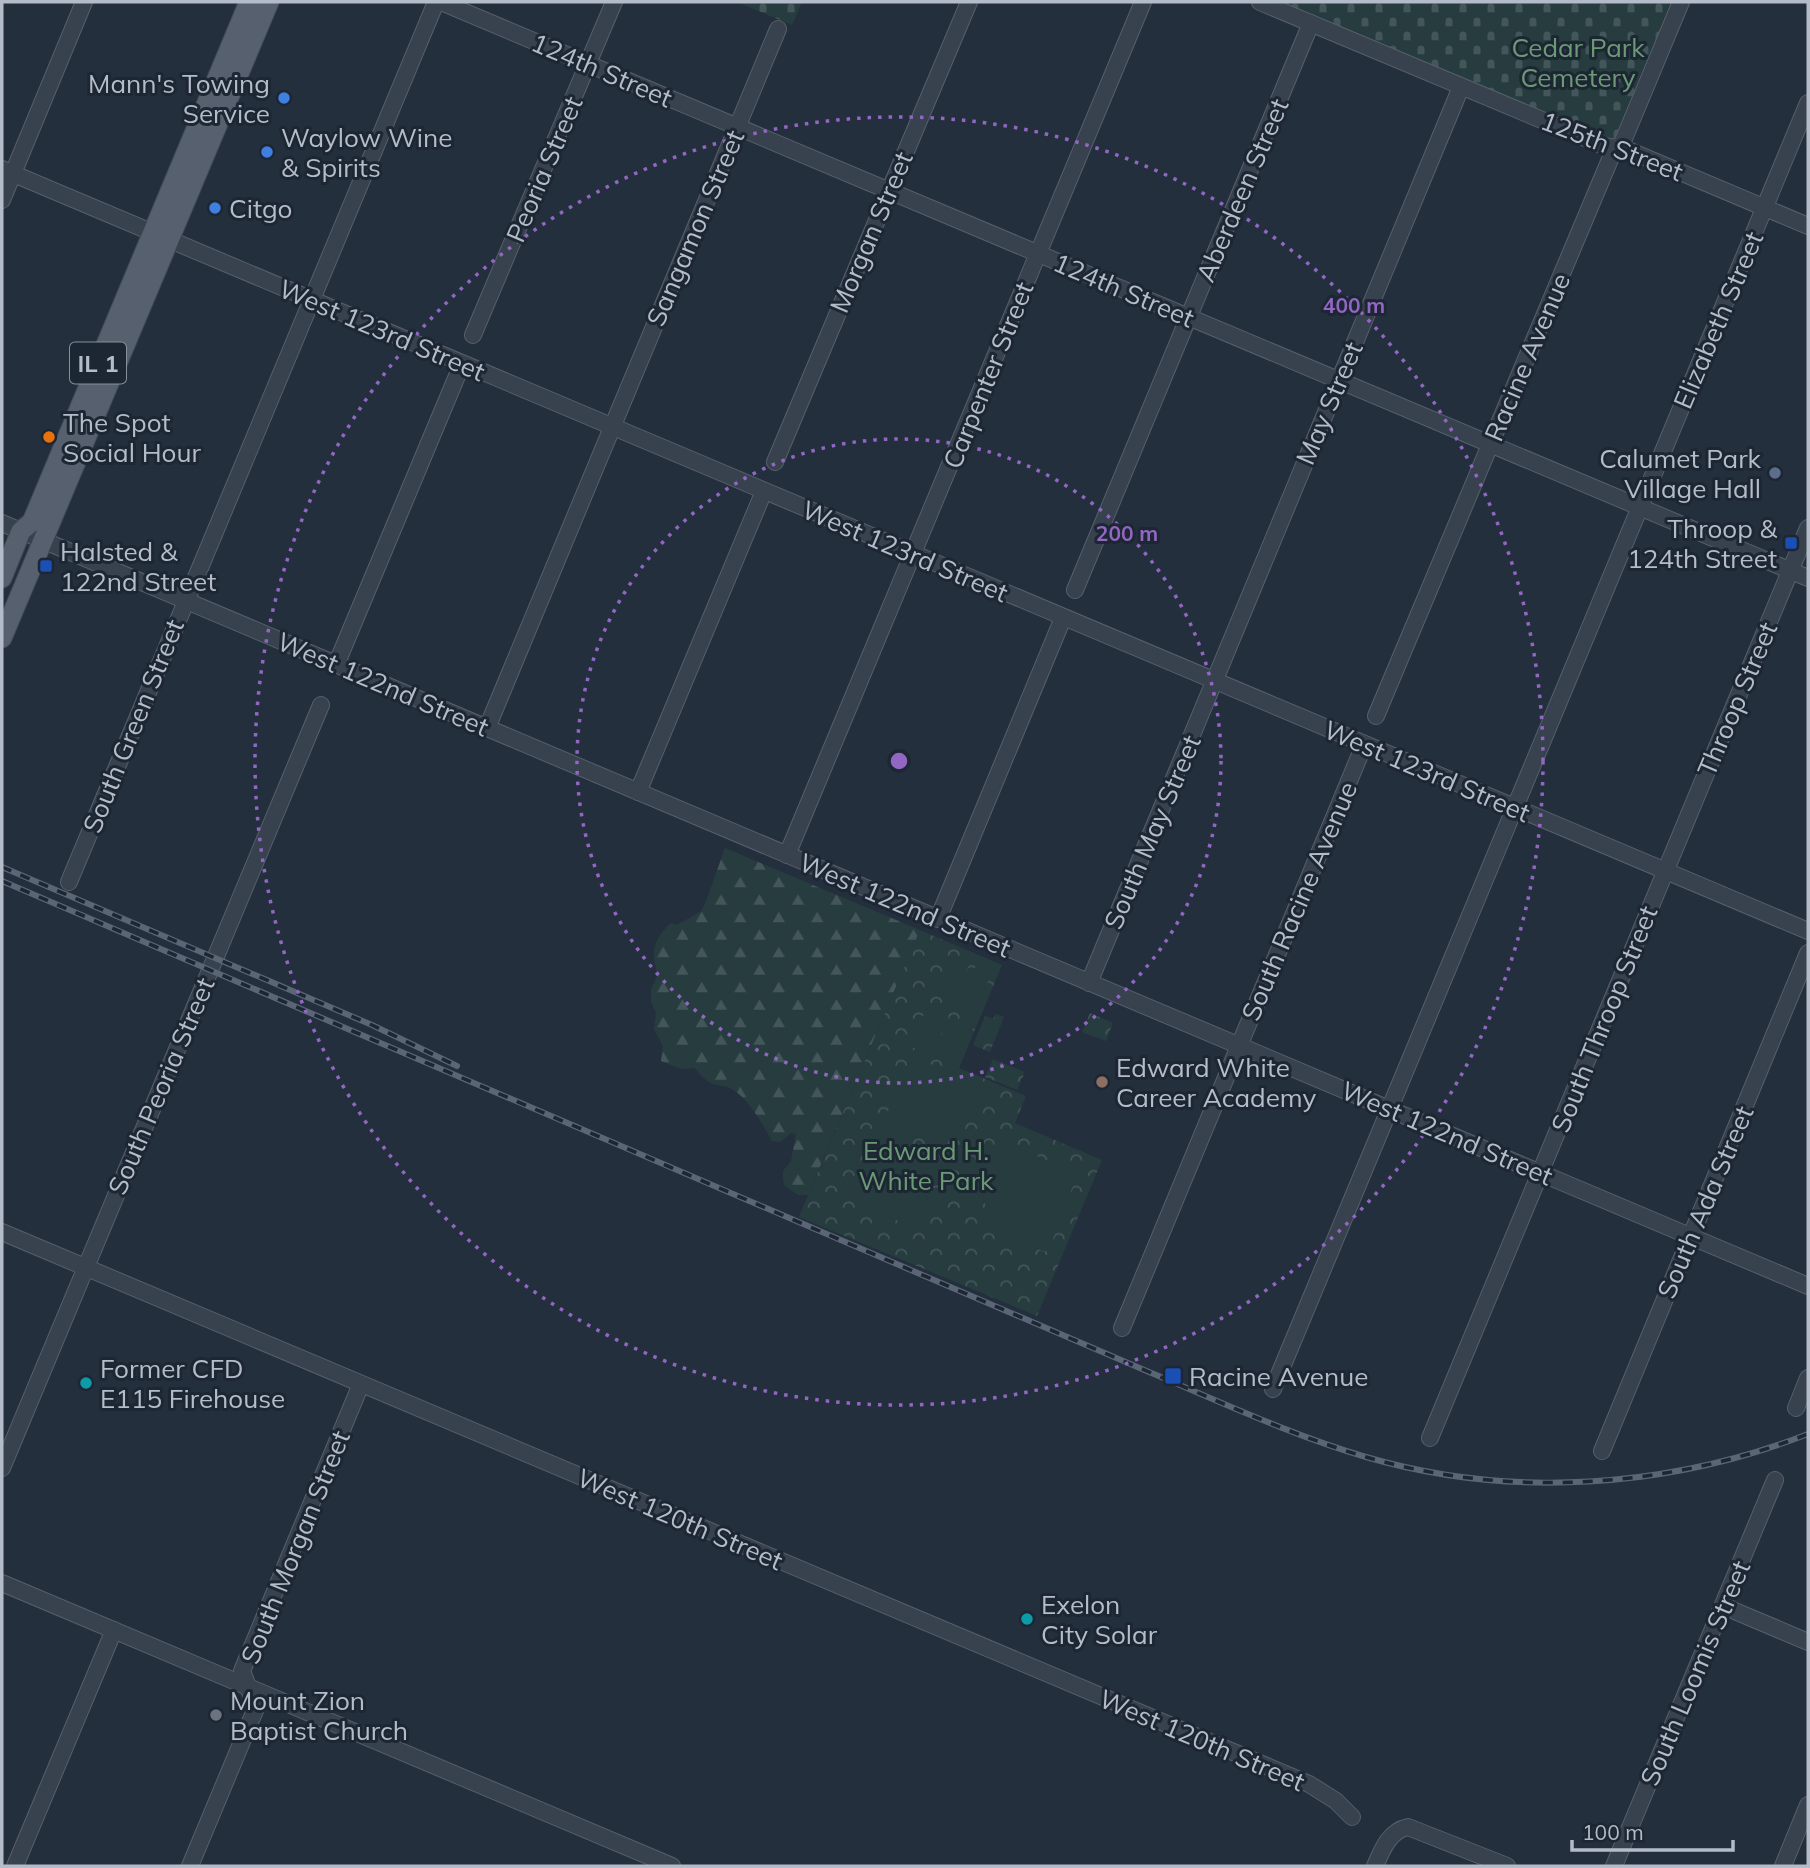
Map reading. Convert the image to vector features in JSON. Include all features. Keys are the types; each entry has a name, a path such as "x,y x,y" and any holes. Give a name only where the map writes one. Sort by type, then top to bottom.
{"main road":[{"name":"IL 1","path":"2,638 43,541 249,2"},
{"name":"IL 1","path":"2,578 21,531 32,522 270,2"}],"street":[{"path":"2,200 7,171 84,2"},
{"name":"124th Street","path":"438,2 1808,578"},
{"name":"South Green Street","path":"69,881 438,2"},
{"name":"Peoria Street","path":"474,335 614,2"},
{"name":"Morgan Street","path":"775,462 970,2"},
{"name":"Carpenter Street","path":"787,855 1143,2"},
{"name":"125th Street","path":"1260,2 1604,146 1628,150 1808,226"},
{"name":"Racine Avenue","path":"1376,716 1611,157 1619,150 1681,2"},
{"name":"Aberdeen Street","path":"1075,590 1311,23"},
{"name":"Sangamon Street","path":"487,728 778,29"},
{"name":"May Street","path":"1214,681 1461,87"},
{"name":"Elizabeth Street","path":"1273,1389 1808,103"},
{"name":"West 123rd Street","path":"7,171 1808,931"},
{"path":"336,664 462,364"},
{"path":"638,792 764,491"},
{"name":"West 122nd Street","path":"2,523 1808,1286"},
{"name":"Throop Street","path":"1665,871 1808,528"},
{"path":"938,919 1063,618"},
{"name":"South May Street","path":"1089,983 1214,681"},
{"name":"South Peoria Street","path":"2,1468 321,705"},
{"name":"South Racine Avenue","path":"1122,1328 1364,745"},
{"name":"South Throop Street","path":"1430,1438 1665,871"},
{"name":"South Ada Street","path":"1602,1451 1808,953"},
{"name":"West 120th Street","path":"2,1232 1309,1784 1336,1801 1352,1817"},
{"path":"1796,1408 1808,1378"},
{"name":"South Morgan Street","path":"190,1866 256,1708 242,1671 361,1384"},
{"name":"South Loomis Street","path":"1614,1866 1775,1480"},
{"path":"2,1583 672,1866"},
{"path":"1723,1606 1808,1642"},
{"path":"15,1866 114,1630"},
{"path":"1783,1866 1808,1805"},
{"path":"1375,1866 1394,1834 1408,1827 1507,1866"}],"green space":[{"path":"737,2 802,2 792,25"},
{"name":"Cedar Park Cemetery","path":"1280,2 1673,2 1615,141 1606,140"},
{"path":"725,848 920,930 808,1195 798,1195 784,1185 783,1171 791,1161 796,1134 791,1133 780,1142 772,1141 755,1113 738,1093 709,1082 694,1068 681,1069 661,1061 663,1046 654,1029 656,1013 651,1002 651,989 658,975 654,960 655,947 660,935 671,923 677,925 701,911"},
{"name":"Edward H. White Park","path":"920,930 1002,965 959,1068 1026,1096 1015,1123 1102,1160 1037,1316 799,1217"},
{"path":"953,958 969,965 954,1000 938,993"},
{"path":"975,967 991,974 976,1009 960,1002"},
{"path":"927,1007 949,1016 932,1056 910,1046"},
{"path":"1090,1013 1113,1023 1106,1041 1082,1032"},
{"path":"996,1014 1004,1017 990,1052 973,1045 985,1016 993,1019"},
{"path":"952,1017 974,1026 957,1066 935,1057"},
{"path":"918,1059 988,1088 969,1117 944,1133 930,1137 914,1137 881,1128 907,1065"},
{"path":"993,1059 1025,1072 1017,1090 985,1077"},
{"path":"875,1131 905,1147 923,1168 928,1195 918,1229 852,1202 849,1191"},
{"path":"998,1139 1071,1171 1075,1181 1048,1252 1010,1236 997,1225 988,1211 983,1195 983,1178 988,1159"}],"railway":[{"path":"2,867 372,1025 457,1066"},
{"path":"2,881 1230,1406 1311,1439 1366,1457 1476,1479 1589,1482 1701,1466 1808,1434"}],"place":[{"name":"Mann's Towing Service","path":"284,98"},
{"name":"Waylow Wine & Spirits","path":"267,152"},
{"name":"Citgo","path":"215,208"},
{"name":"The Spot Social Hour","path":"49,437"},
{"name":"Calumet Park Village Hall","path":"1775,473"},
{"name":"Throop & 124th Street","path":"1791,543"},
{"name":"Halsted & 122nd Street","path":"46,566"},
{"name":"Edward White Career Academy","path":"1102,1082"},
{"name":"Racine Avenue","path":"1173,1376"},
{"name":"Former CFD E115 Firehouse","path":"86,1383"},
{"name":"Exelon City Solar","path":"1027,1619"},
{"name":"Mount Zion Baptist Church","path":"216,1715"}]}
